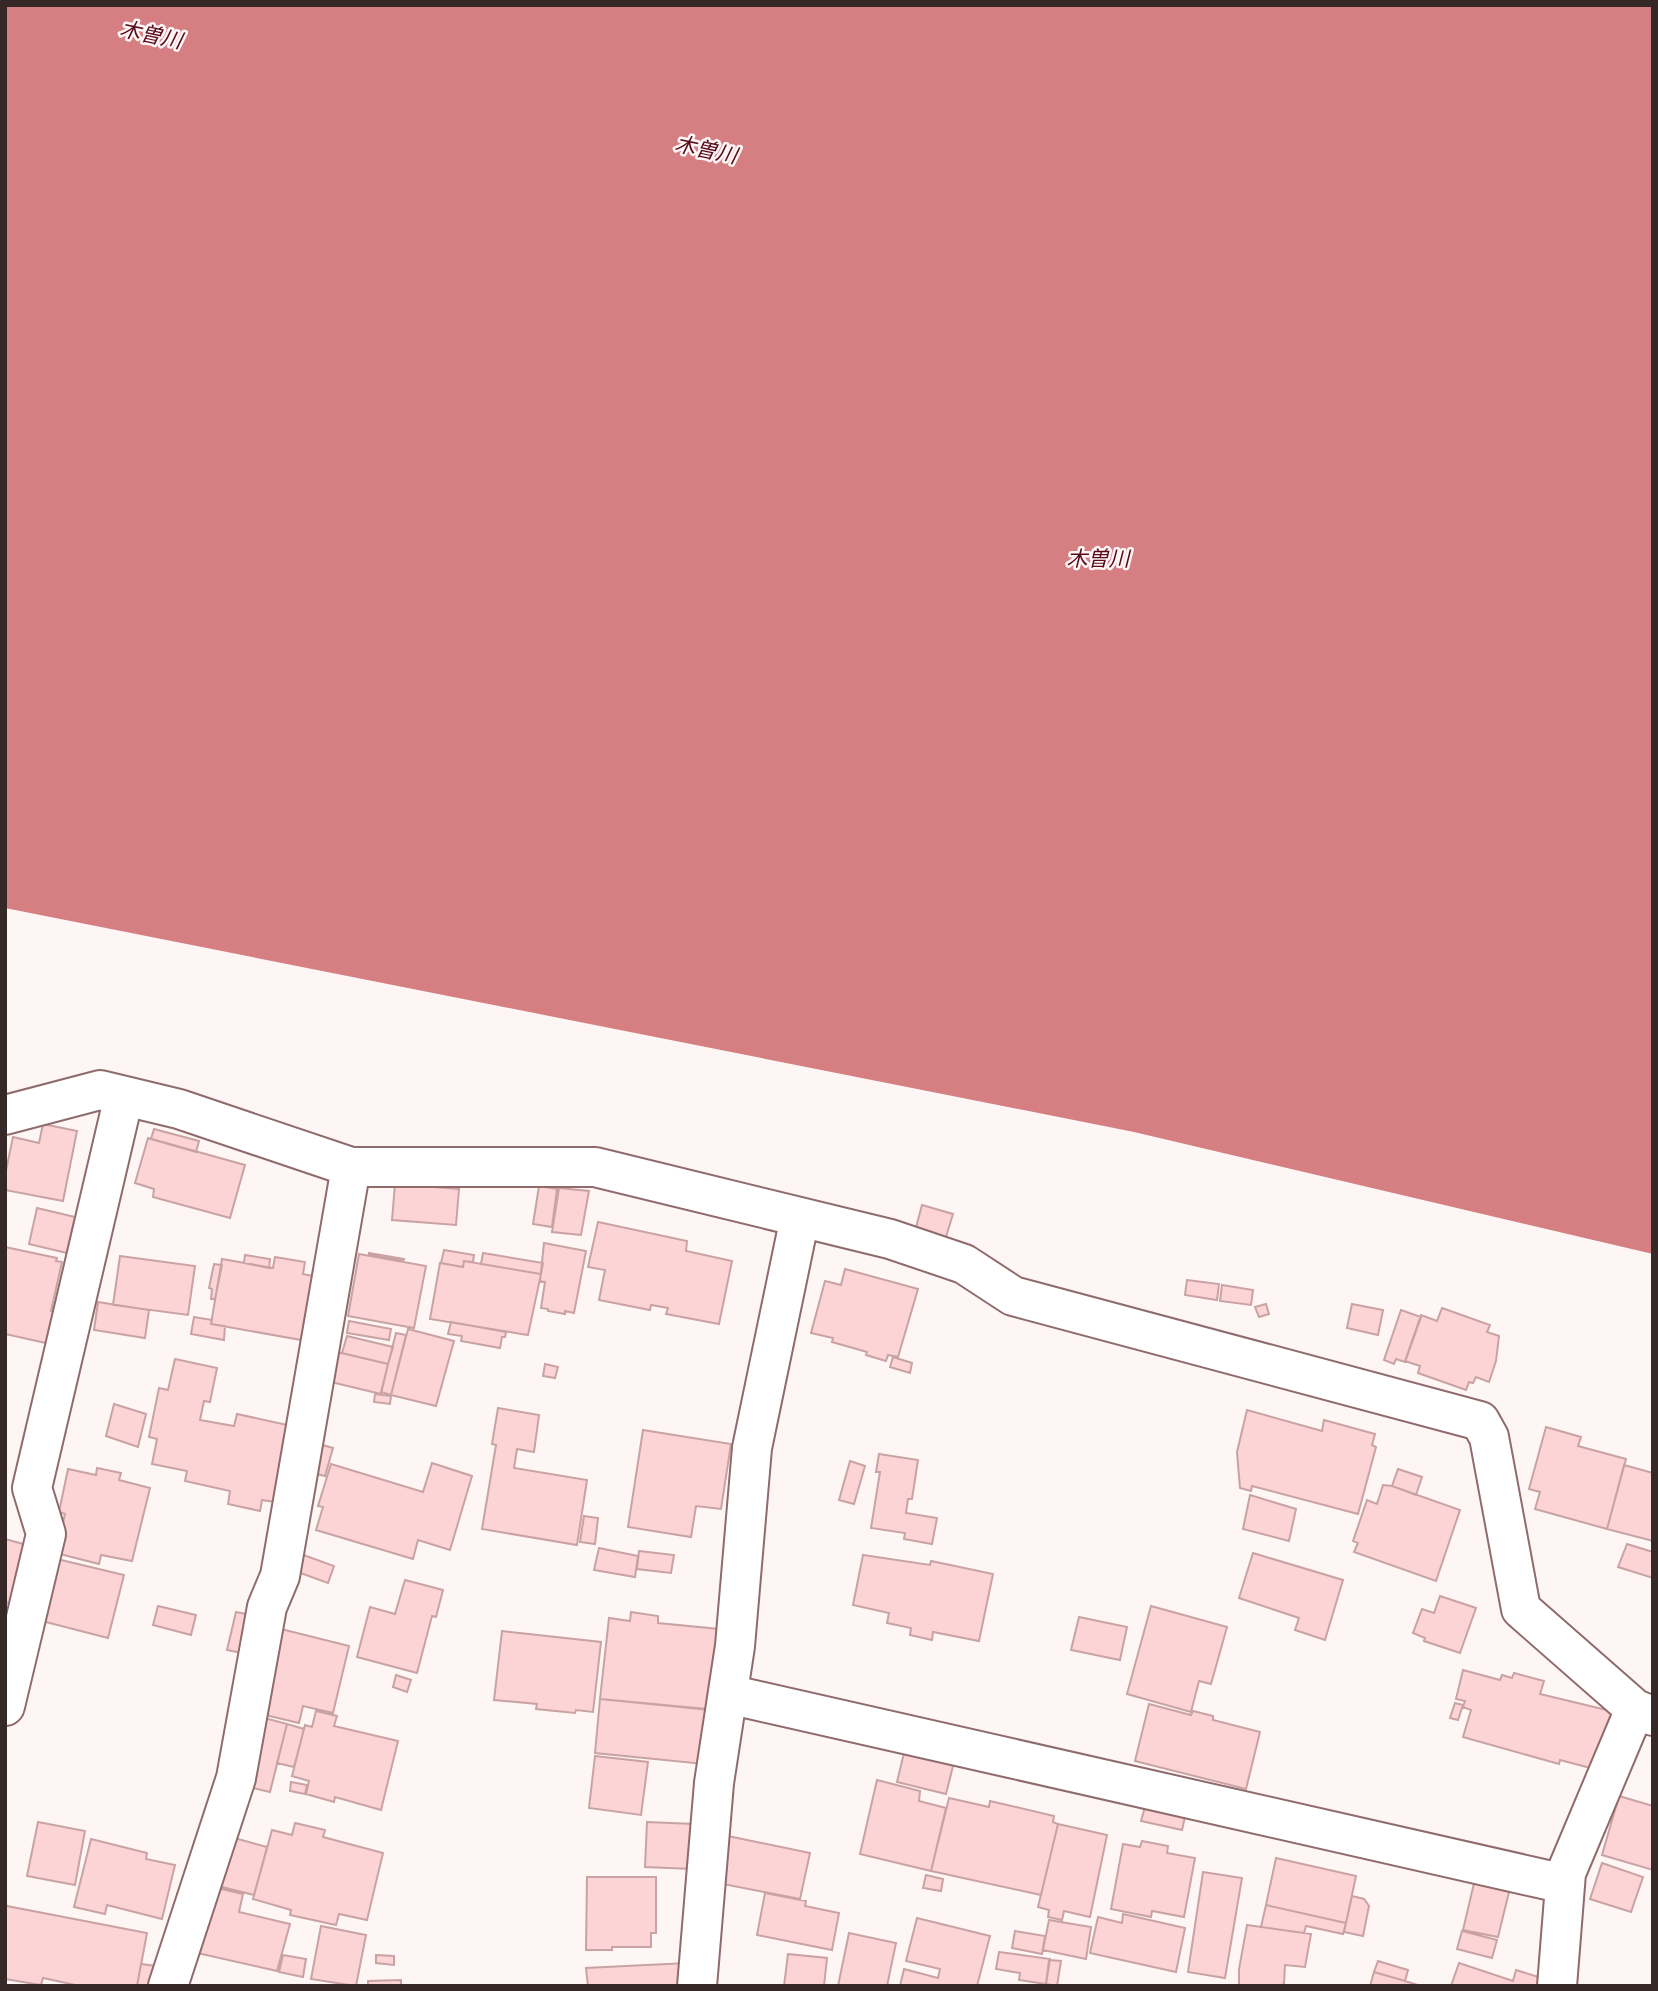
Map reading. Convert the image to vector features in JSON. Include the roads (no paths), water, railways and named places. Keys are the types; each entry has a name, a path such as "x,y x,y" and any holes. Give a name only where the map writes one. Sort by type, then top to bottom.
{"street":[{"path":"5,1115 100,1090 179,1108 351,1167 595,1167 890,1239 964,1264 1013,1296 1480,1421 1489,1437 1521,1609 1644,1713 1566,1873 1557,1986"},
{"path":"5,1706 46,1534 32,1488 124,1096"},
{"path":"168,1986 236,1778 267,1607 280,1576 351,1167"},
{"path":"697,1986 714,1783 735,1646 752,1448 800,1217"},
{"path":"728,1694 1565,1884"}],"water":[{"name":"木曽川","path":"5,5 1653,5 1653,1254 1134,1132 5,908"}]}
